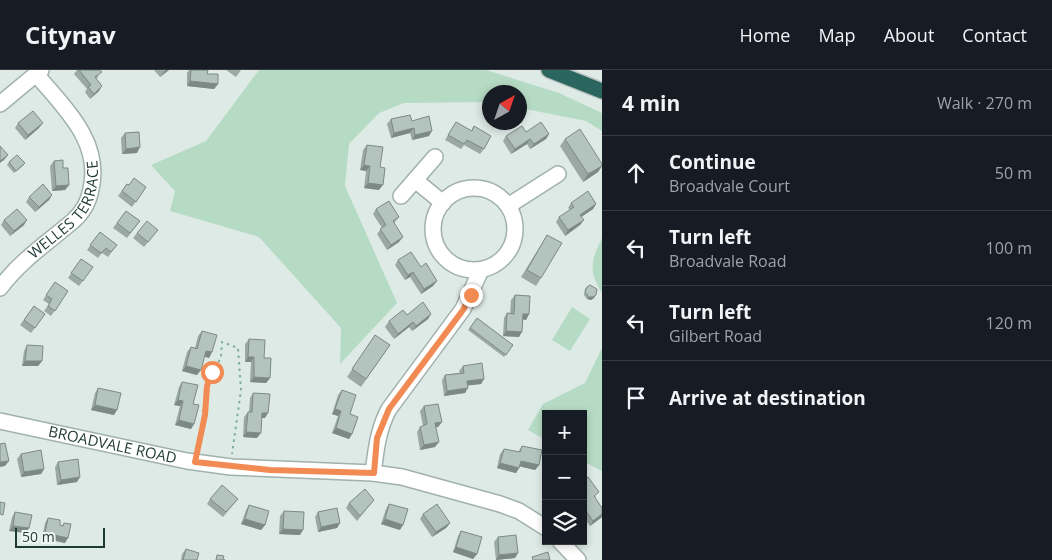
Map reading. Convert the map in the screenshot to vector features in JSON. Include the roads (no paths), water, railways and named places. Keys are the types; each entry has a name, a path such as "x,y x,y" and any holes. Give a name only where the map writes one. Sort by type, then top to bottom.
{"highway":[{"path":"549,70 602,90"}],"street":[{"path":"0,104 39,72"},
{"name":"WELLES TERRACE","path":"0,288 24,261 75,220 87,201 94,179 90,146 82,130 39,72"},
{"path":"401,196 436,158"},
{"path":"508,206 558,174"},
{"path":"415,180 443,203"},
{"path":"470,188 484,190 497,195 508,206 513,217 515,231 512,244 505,256 494,265 481,270 468,270 455,266 445,258 437,247 433,234 434,221 443,203 458,192 470,188"},
{"path":"374,473 377,438 382,422 389,409 463,310 481,270"},
{"name":"BROADVALE ROAD","path":"0,422 195,462 231,467 374,473 410,479 500,504 519,511 542,525"},
{"path":"564,545 578,560"}]}
